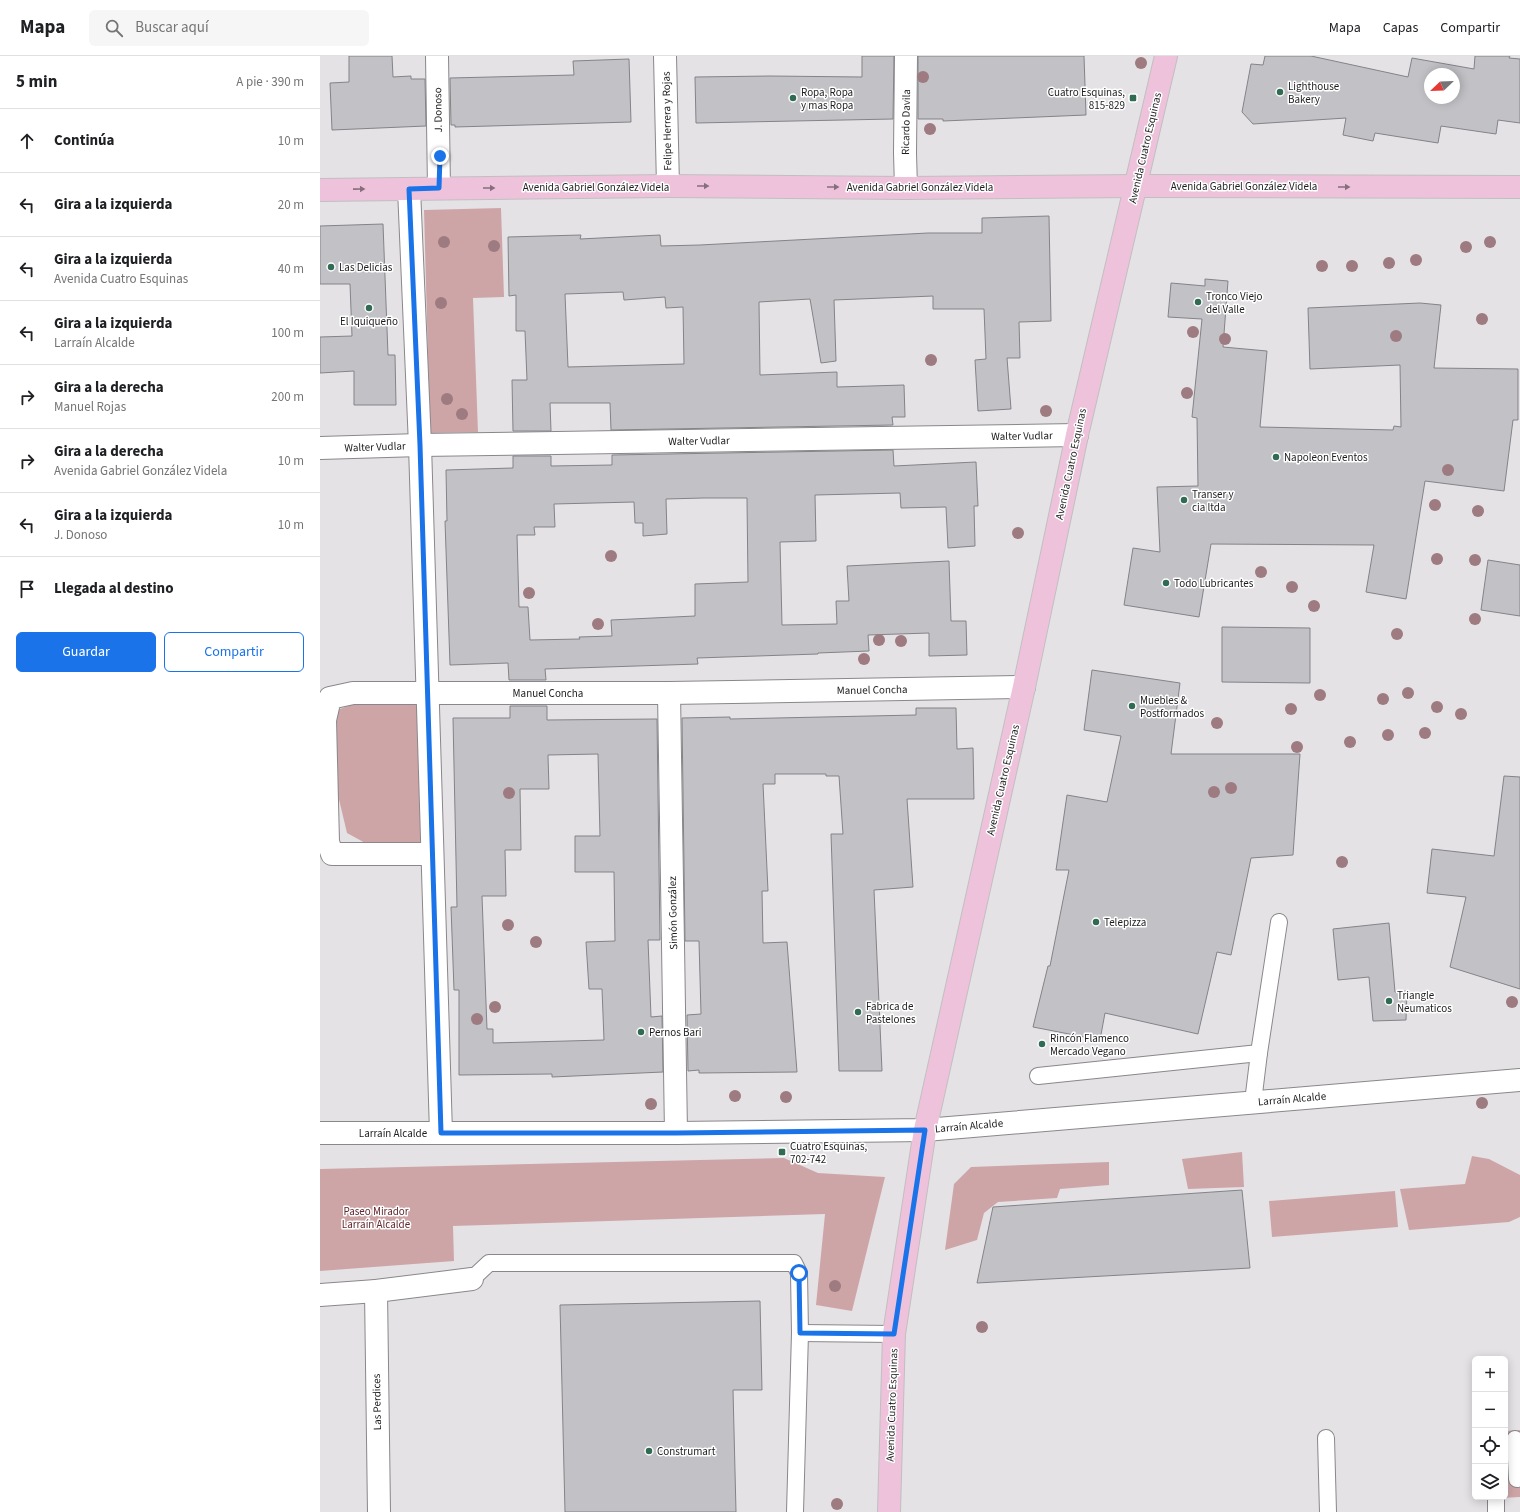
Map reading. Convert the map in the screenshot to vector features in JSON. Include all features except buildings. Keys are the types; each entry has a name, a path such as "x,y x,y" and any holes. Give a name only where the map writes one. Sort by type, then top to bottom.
{"main road":[{"name":"Avenida Cuatro Esquinas","path":"889,1512 894,1334 925,1130 1024,687 1077,435 1166,56"},
{"name":"Avenida Gabriel González Videla","path":"320,190 668,186 906,188 1136,186 1520,187"}],"street":[{"name":"J. Donoso","path":"437,56 439,188"},
{"name":"Felipe Herrera y Rojas","path":"665,56 668,186"},
{"name":"Ricardo Davila","path":"906,56 906,188"},
{"path":"409,189 420,445 441,1133"},
{"name":"Walter Vudlar","path":"320,448 420,445 1077,435"},
{"name":"Manuel Concha","path":"432,854 332,854 328,842 325,720 330,698 353,693 669,693 1024,687"},
{"name":"Simón González","path":"669,693 676,1133"},
{"name":"Larraín Alcalde","path":"320,1133 676,1133 925,1130 1520,1080"},
{"path":"320,1295 376,1291 472,1279"},
{"name":"Las Perdices","path":"376,1291 379,1512"}],"lane":[{"path":"1253,1102 1279,922"},
{"path":"1038,1076 1259,1053"},
{"path":"472,1279 489,1263 794,1263 799,1273 800,1333 794,1512"},
{"path":"800,1333 894,1334"},
{"path":"1326,1438 1328,1512"},
{"path":"1514,1480 1515,1438"},
{"path":"1496,1500 1496,1512"}],"green space":[{"path":"501,208 504,297 473,298 478,432 430,433 424,210"},
{"path":"417,701 424,840 417,843 367,844 347,833 337,791 337,710 356,703"},
{"path":"1242,1152 1244,1187 1188,1189 1182,1159"},
{"path":"1472,1156 1489,1159 1520,1175 1520,1217 1509,1222 1409,1230 1400,1189 1465,1184"},
{"name":"Paseo Mirador Larraín Alcalde","path":"784,1158 818,1173 885,1177 852,1311 816,1305 825,1214 453,1226 454,1261 320,1271 320,1169"},
{"path":"1109,1162 1109,1185 1060,1189 1057,1198 998,1202 984,1213 977,1240 945,1250 954,1184 971,1167"},
{"path":"1395,1191 1398,1227 1272,1237 1269,1201"},
{"path":"1520,1430 1520,1497 1508,1498 1508,1431"}],"place":[{"name":"Lighthouse Bakery","path":"1280,92"},
{"name":"Ropa, Ropa y mas Ropa","path":"793,98"},
{"name":"Cuatro Esquinas, 815-829","path":"1133,98"},
{"name":"Las Delicias","path":"331,267"},
{"name":"Tronco Viejo del Valle","path":"1198,302"},
{"name":"El Iquiqueño","path":"369,308"},
{"name":"Napoleon Eventos","path":"1276,457"},
{"name":"Transer y cia ltda","path":"1184,500"},
{"name":"Todo Lubricantes","path":"1166,583"},
{"name":"Muebles & Postformados","path":"1132,706"},
{"name":"Telepizza","path":"1096,922"},
{"name":"Triangle Neumaticos","path":"1389,1001"},
{"name":"Fabrica de Pastelones","path":"858,1012"},
{"name":"Pernos Bari","path":"641,1032"},
{"name":"Rincón Flamenco Mercado Vegano","path":"1042,1044"},
{"name":"Cuatro Esquinas, 702-742","path":"782,1152"},
{"name":"Construmart","path":"649,1451"}],"route":[{"path":"440,156 439,188 409,189 420,445 441,1133 676,1133 925,1130 894,1334 800,1333 799,1273"}]}
